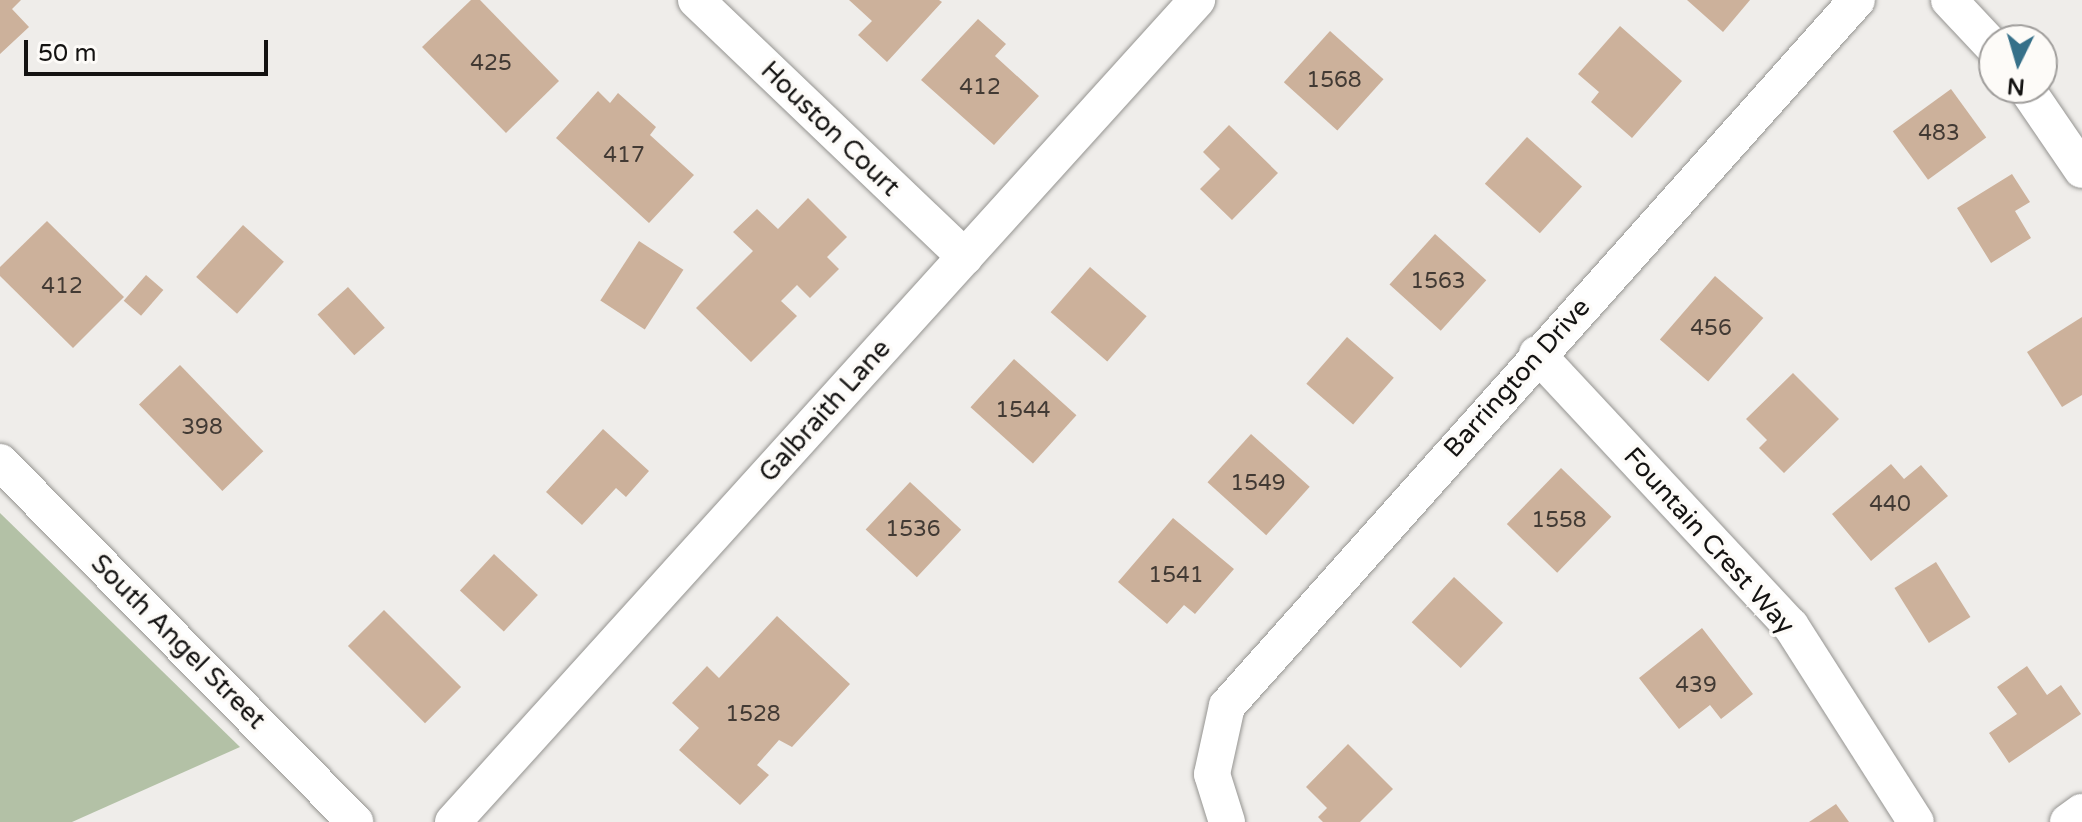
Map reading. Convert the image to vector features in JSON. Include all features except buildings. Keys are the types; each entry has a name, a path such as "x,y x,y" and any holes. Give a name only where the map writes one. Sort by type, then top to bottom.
{"street":[{"name":"Houston Court","path":"696,0 965,257"},
{"name":"Galbraith Lane","path":"453,822 1197,0"},
{"name":"Barrington Drive","path":"1227,822 1212,774 1227,706 1537,354 1857,0"},
{"path":"1949,0 1978,31"},
{"path":"2037,104 2082,170"},
{"name":"Fountain Crest Way","path":"1537,354 1791,626 1916,822"},
{"name":"South Angel Street","path":"0,462 355,822"},
{"path":"2068,822 2082,812"}],"green space":[{"path":"0,513 240,747 72,822 0,822"}]}
